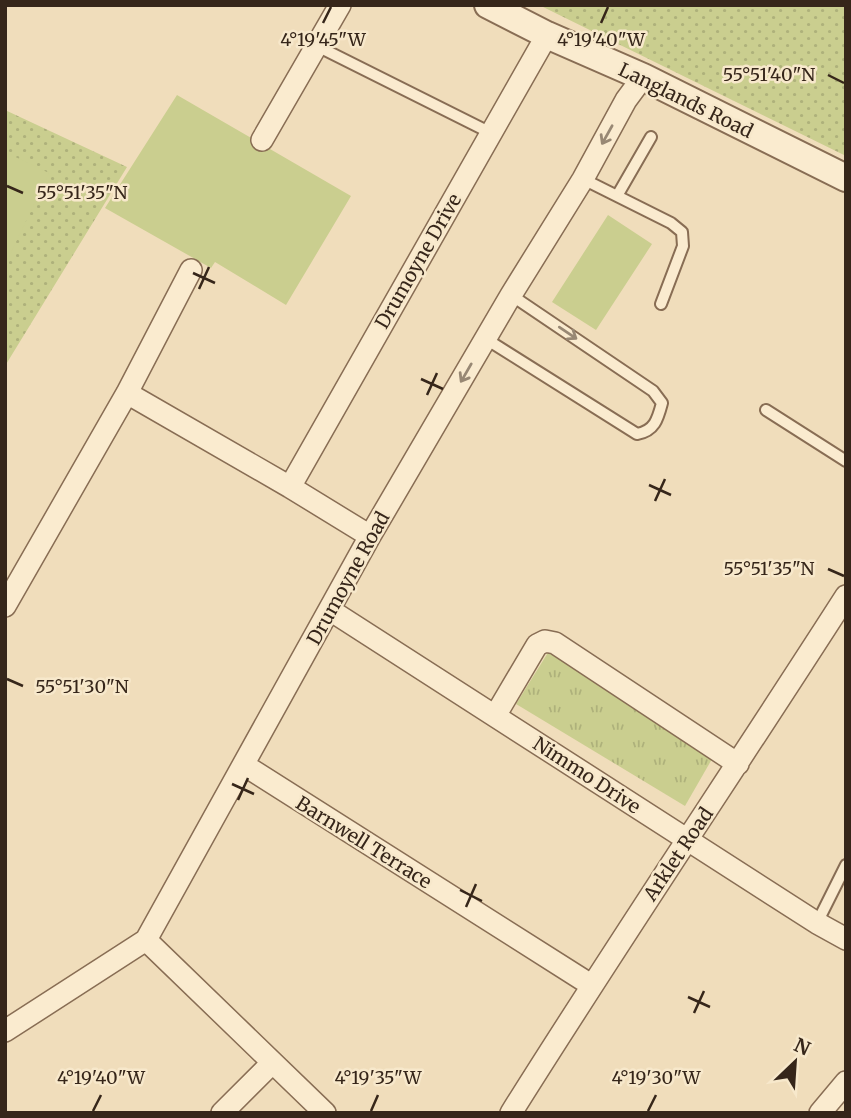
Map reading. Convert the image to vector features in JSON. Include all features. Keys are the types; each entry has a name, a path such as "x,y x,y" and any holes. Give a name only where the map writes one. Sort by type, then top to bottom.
{"street":[{"path":"262,141 340,5"},
{"name":"Langlands Road","path":"488,5 547,35 643,77 846,178"},
{"name":"Drumoyne Drive","path":"290,487 547,35"},
{"name":"Drumoyne Road","path":"5,1031 146,940 370,536 511,295 583,179 626,100 643,77"},
{"path":"5,606 127,393 191,271"},
{"path":"127,393 370,536"},
{"name":"Arklet Road","path":"511,1113 591,985 846,596"},
{"name":"Nimmo Drive","path":"330,610 846,939"},
{"path":"495,716 537,645 545,641 555,643 738,764"},
{"name":"Barnwell Terrace","path":"244,765 591,985"},
{"path":"146,940 324,1113"},
{"path":"222,1113 272,1063"},
{"path":"820,1113 846,1082"}],"lane":[{"path":"317,46 491,133"},
{"path":"617,196 651,136"},
{"path":"583,179 671,223 682,232 683,246 661,304"},
{"path":"485,339 637,433 653,427 662,403 653,391 511,295"},
{"path":"766,410 846,461"},
{"path":"817,923 846,865"}],"green space":[{"path":"539,5 846,5 846,156"},
{"path":"177,95 351,196 286,305 215,262 211,268 105,208"},
{"path":"5,110 127,167 5,366"},
{"path":"5,152 49,173 5,265"},
{"path":"608,215 652,244 596,330 552,302"},
{"path":"549,651 712,759 685,806 516,704"}]}
